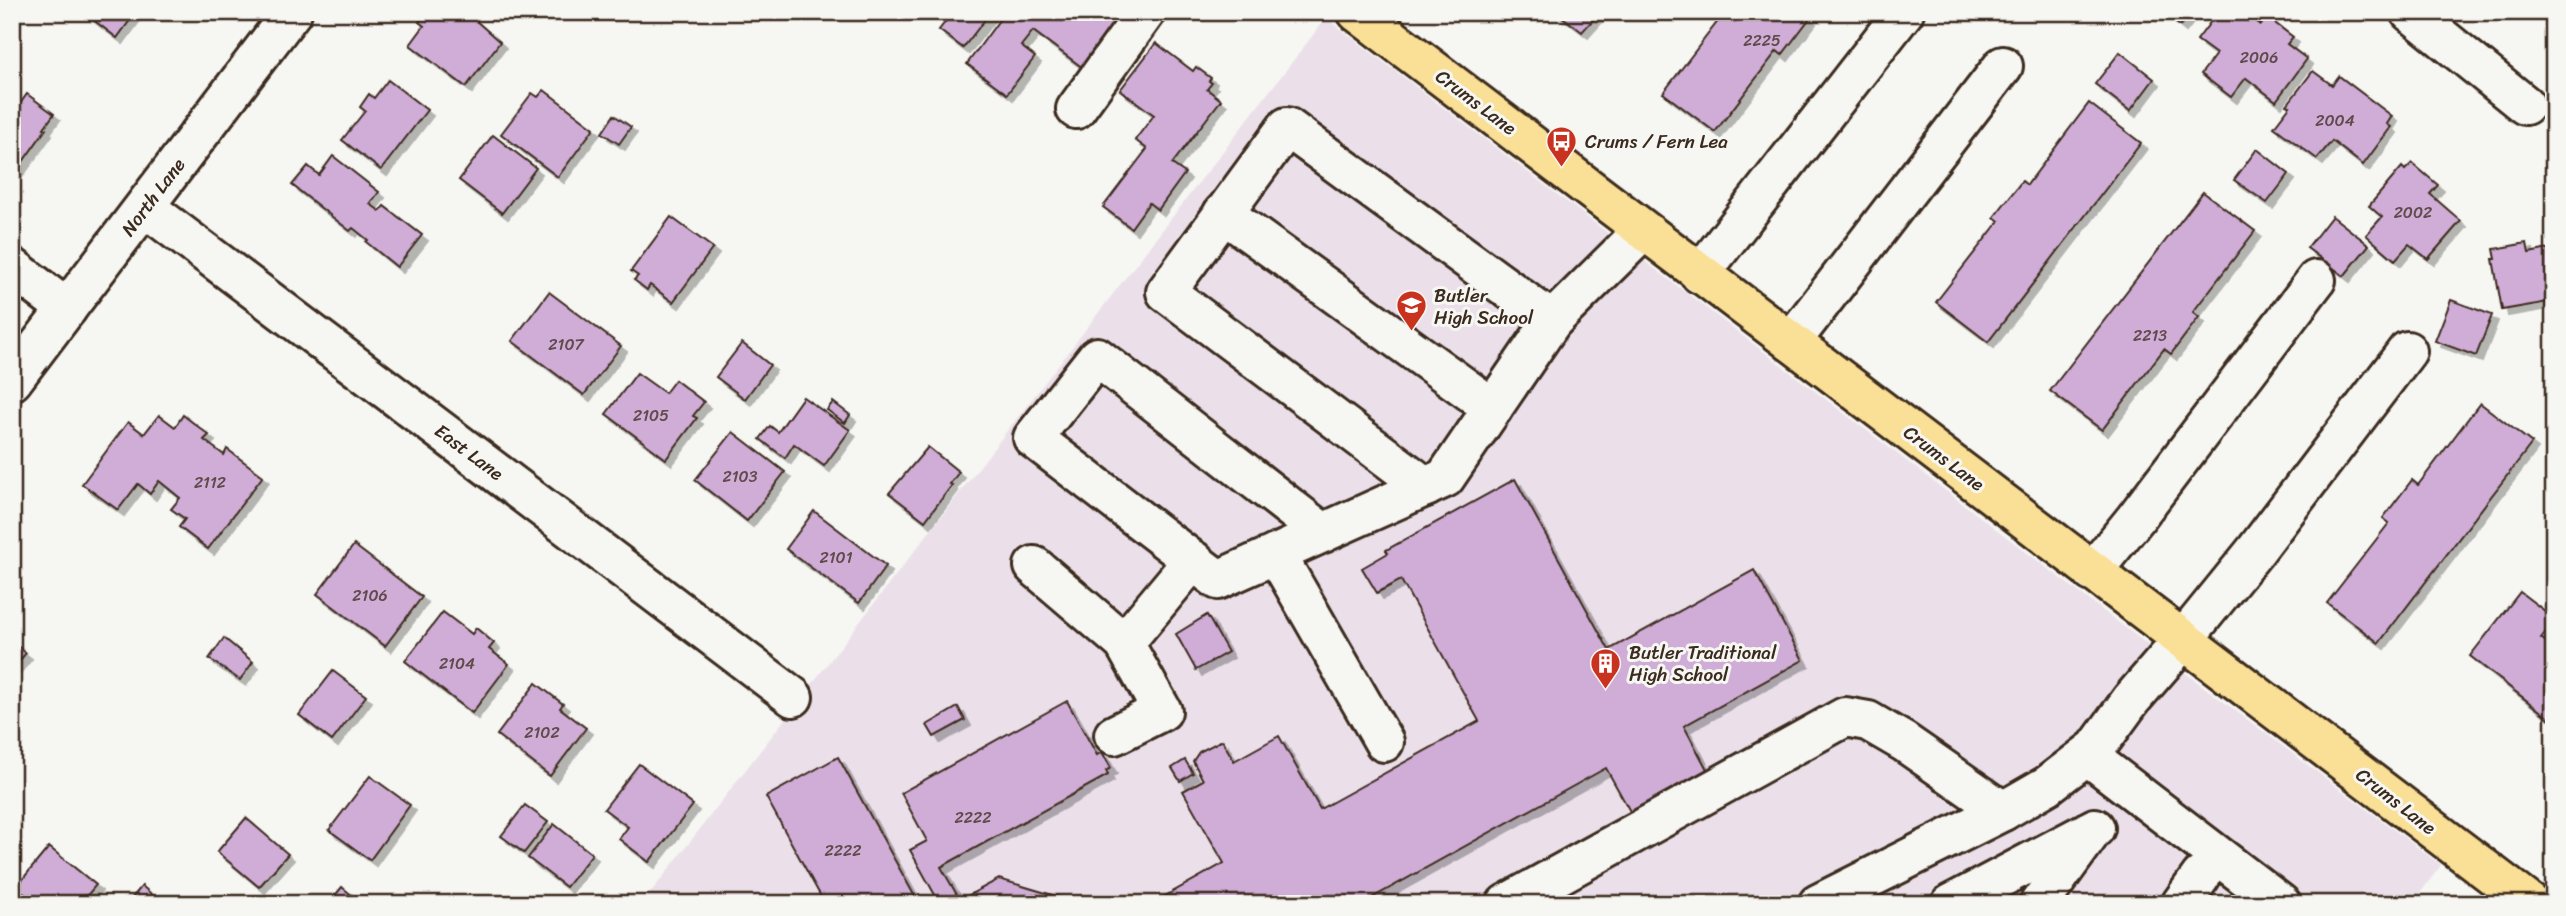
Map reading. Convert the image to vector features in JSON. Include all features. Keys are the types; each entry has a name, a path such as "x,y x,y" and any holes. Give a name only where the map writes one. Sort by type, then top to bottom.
{"main road":[{"name":"Crums Lane","path":"1375,18 1643,231 2531,904"}],"street":[{"name":"North Lane","path":"12,381 292,12"},
{"path":"1076,109 1146,12"},
{"path":"1700,274 1904,12"},
{"path":"2410,12 2525,105"},
{"path":"1791,342 2003,66"},
{"path":"1426,487 1166,292 1287,127 1552,321"},
{"name":"East Lane","path":"145,207 793,697"},
{"path":"1223,213 1493,408"},
{"path":"1323,533 1097,357 1033,438 1219,580 1445,478 1552,321 1643,231"},
{"path":"12,267 67,309"},
{"path":"2092,572 2316,280"},
{"path":"1818,904 2003,811 2048,785 2088,756 2256,550 2407,351"},
{"path":"1276,554 1384,742"},
{"path":"1124,643 1193,560"},
{"path":"1034,566 1124,643 1163,711 1114,735"},
{"path":"1506,904 1845,717 1868,721 1904,742 2003,811"},
{"path":"2088,756 2281,904"},
{"path":"1951,904 2095,828 2039,904"}],"shaded area":[{"name":"Butler High School","path":"1326,18 2441,865 2412,904 642,904"}],"building":[{"path":"83,12 136,12 117,38"},
{"path":"426,12 432,15 435,12 466,12 500,42 466,87 410,45 424,26 419,22"},
{"path":"953,12 990,12 963,48 939,30"},
{"path":"1005,12 1108,12 1119,20 1083,68 1033,31 1021,46 1035,57 1007,94 967,64"},
{"path":"1556,12 1600,12 1582,32"},
{"path":"1725,12 1807,12 1805,14 1810,18 1782,55 1777,51 1715,132 1663,93"},
{"path":"2163,12 2191,12 2180,26"},
{"path":"2218,12 2245,12 2261,25 2267,17 2293,37 2287,44 2307,59 2276,101 2246,78 2231,97 2201,74 2216,54 2197,40"},
{"path":"1156,43 1193,71 1196,67 1211,78 1209,81 1212,83 1207,89 1221,100 1172,164 1185,173 1158,210 1149,203 1131,228 1103,207 1147,149 1135,140 1154,115 1120,90"},
{"path":"2120,52 2154,79 2130,111 2095,84"},
{"path":"2313,71 2332,85 2339,76 2392,116 2387,124 2391,127 2363,165 2332,141 2317,159 2274,127"},
{"path":"388,80 427,110 381,170 342,140 365,111 360,107 369,94 374,98"},
{"path":"544,90 594,128 558,177 501,134 532,93 538,97"},
{"path":"27,94 54,114 12,177 12,102 19,105"},
{"path":"2089,103 2141,143 1988,342 1936,302 1999,221 1994,217 2022,181 2027,185"},
{"path":"614,115 631,127 619,144 602,133"},
{"path":"493,135 536,168 502,213 459,180"},
{"path":"2257,149 2289,174 2267,203 2234,180"},
{"path":"333,156 379,192 370,204 380,211 384,206 422,235 397,267 353,228 350,231 292,185 308,166 319,175"},
{"path":"2412,163 2438,185 2430,194 2461,221 2428,259 2409,244 2395,260 2366,235 2382,217 2369,206 2402,167 2405,170"},
{"path":"2203,192 2255,231 2193,312 2199,317 2171,354 2164,349 2102,430 2050,391"},
{"path":"2332,216 2369,245 2344,276 2307,248"},
{"path":"671,217 713,248 673,302 650,285 647,290 634,280 638,276 631,271"},
{"path":"2527,243 2529,253 2554,248 2554,301 2502,310 2493,259 2496,259 2494,249"},
{"path":"549,292 621,346 584,395 512,341"},
{"path":"2451,300 2492,315 2476,356 2435,341"},
{"path":"742,343 770,365 745,399 716,377"},
{"path":"637,373 665,393 675,380 704,402 693,416 697,418 666,459 606,414"},
{"path":"803,397 850,430 824,466 794,444 785,458 760,439 770,426 778,432"},
{"path":"833,402 850,415 845,423 827,410"},
{"path":"2480,403 2532,443 2379,643 2327,603 2389,523 2383,518 2412,480 2418,485"},
{"path":"159,415 175,427 183,415 209,435 204,440 224,455 227,449 263,476 208,549 179,527 185,519 171,509 180,498 159,481 150,494 138,484 118,510 82,484 128,422 144,434"},
{"path":"733,432 785,472 747,521 695,480"},
{"path":"928,447 959,472 925,521 889,493"},
{"name":"Butler Traditional High School","path":"1515,479 1609,650 1754,570 1803,660 1684,726 1709,773 1632,815 1606,768 1361,904 1151,904 1224,863 1183,791 1203,780 1193,761 1199,752 1222,740 1234,761 1279,736 1320,809 1479,721 1401,580 1377,593 1362,568 1388,553 1386,550"},
{"path":"814,511 886,566 859,603 786,549"},
{"path":"354,545 422,597 385,646 317,594"},
{"path":"2520,592 2554,618 2554,622 2541,638 2554,648 2554,722 2470,656"},
{"path":"443,612 472,634 476,628 494,643 489,649 509,664 472,713 405,661"},
{"path":"1207,615 1228,652 1196,670 1176,634"},
{"path":"224,638 253,662 240,680 209,659"},
{"path":"12,642 26,653 12,670"},
{"path":"333,671 366,696 332,741 299,715"},
{"path":"536,683 563,704 560,708 586,728 550,776 497,735"},
{"path":"1067,701 1097,755 1102,752 1111,768 1106,771 1108,775 941,867 960,900 999,879 1083,904 1011,904 1001,901 995,904 940,904 910,850 927,841 901,793"},
{"path":"958,707 965,720 934,737 927,725"},
{"path":"838,757 919,904 825,904 766,797"},
{"path":"1185,760 1193,773 1180,781 1172,768"},
{"path":"639,764 693,805 649,862 619,839 628,827 604,809"},
{"path":"370,776 410,805 370,860 329,830"},
{"path":"525,805 548,822 524,853 501,836"},
{"path":"246,818 288,854 259,887 217,852"},
{"path":"554,824 592,854 566,887 528,858"},
{"path":"49,847 96,885 80,904 31,904 33,901 16,887"},
{"path":"142,886 163,904 127,904"},
{"path":"342,887 362,904 328,904"}],"place":[{"name":"Crums / Fern Lea","path":"1562,168"},
{"name":"Butler High School","path":"1411,333"},
{"name":"Butler Traditional High School","path":"1606,690"}]}
